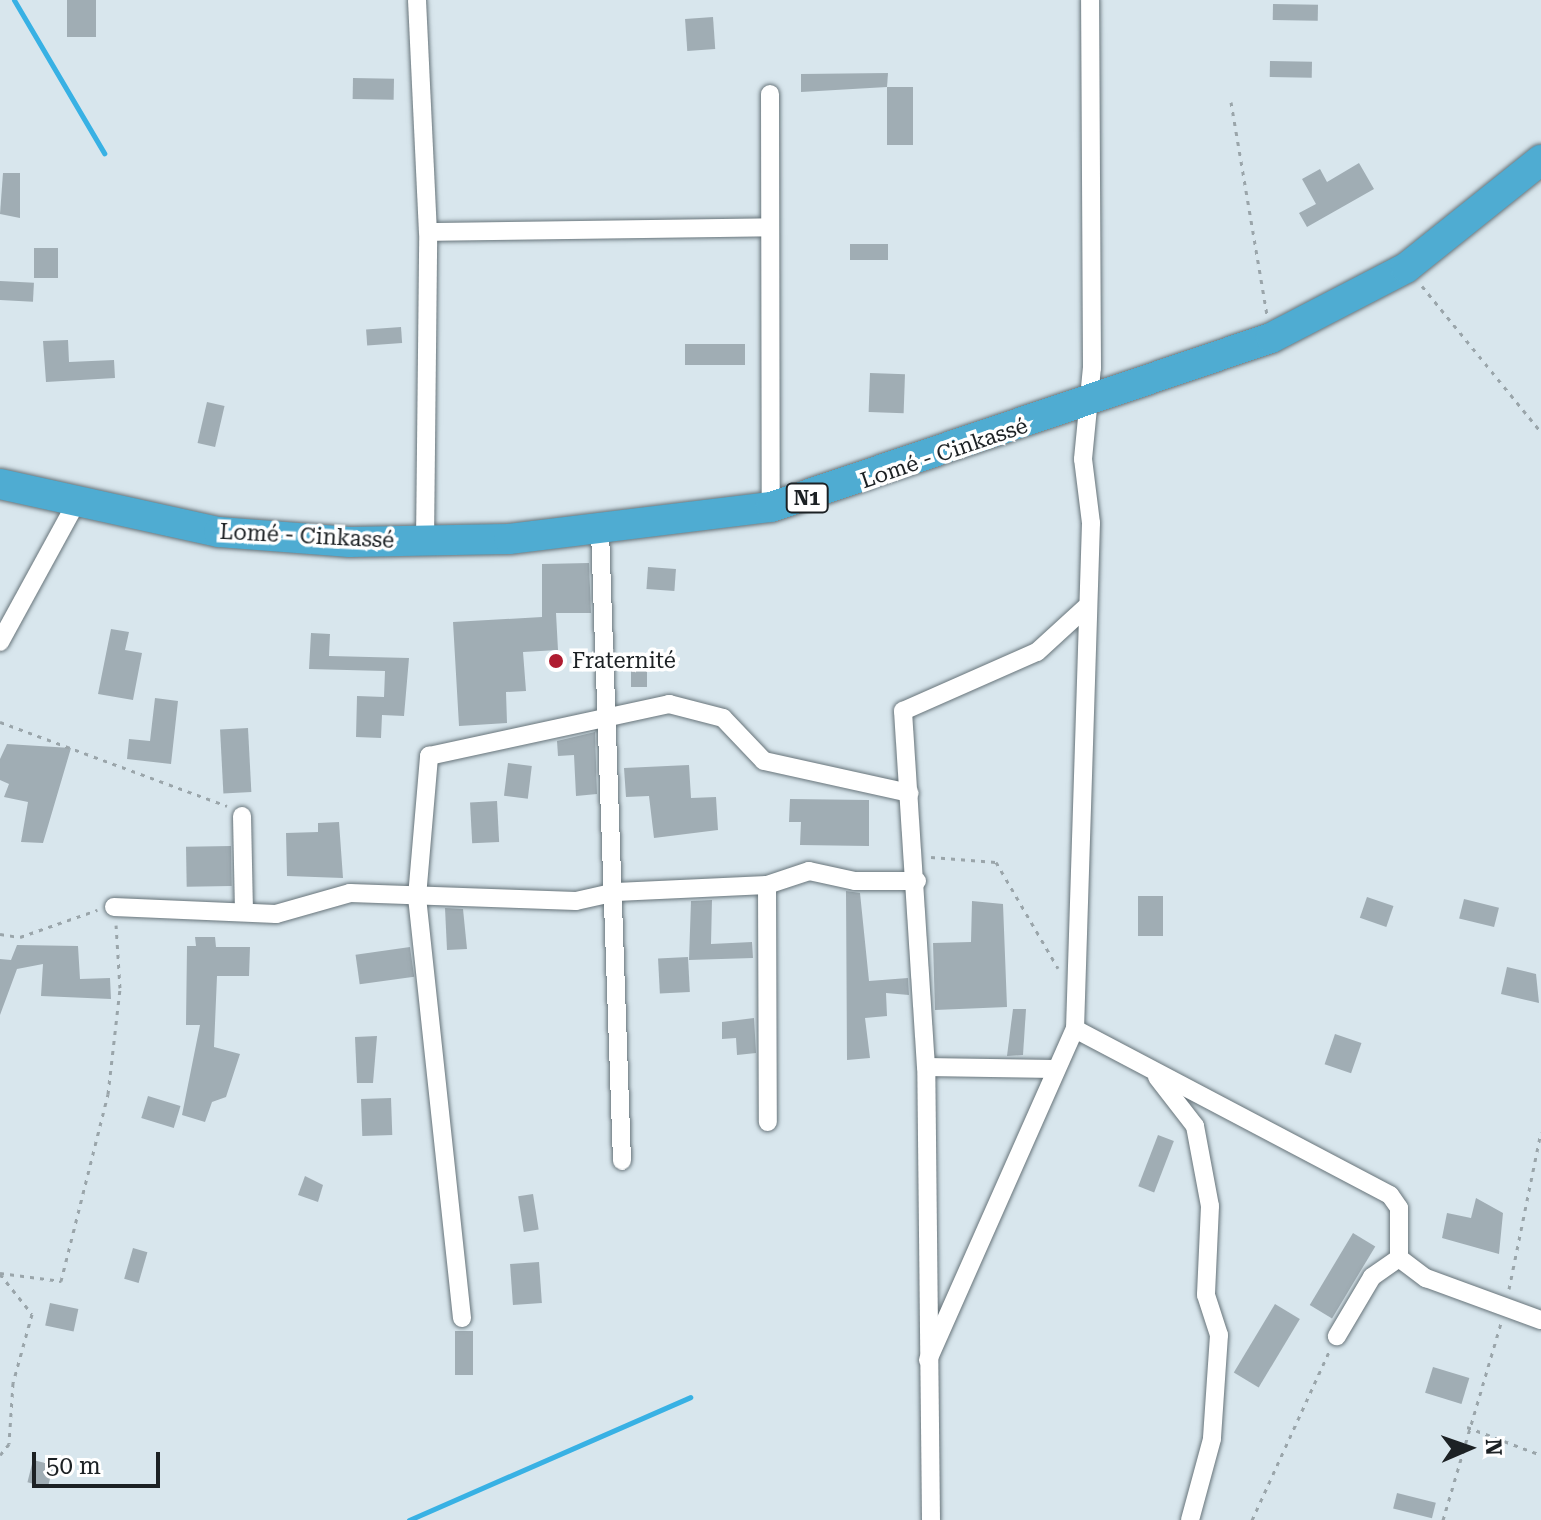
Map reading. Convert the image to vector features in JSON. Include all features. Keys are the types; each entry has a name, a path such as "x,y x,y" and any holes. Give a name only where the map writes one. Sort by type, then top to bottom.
{"highway":[{"name":"Lomé - Cinkassé","path":"0,484 219,532 425,542 600,531 771,507 1084,404 1271,338 1406,268 1541,160"}],"street":[{"path":"417,0 428,232 425,542"},
{"path":"928,1360 1075,1029 1085,608 1091,523 1084,404 1092,368 1090,0"},
{"path":"770,94 766,227 771,507"},
{"path":"428,232 766,227"},
{"path":"0,642 76,503"},
{"path":"600,531 616,892 622,1161"},
{"path":"931,1520 926,1067 917,881 903,711 1037,652 1085,608"},
{"path":"462,1318 417,897 429,756 607,714 669,704 723,718 764,761 910,793"},
{"path":"242,816 244,909"},
{"path":"114,907 244,909 276,914 350,893 576,901 616,892 767,885 809,871 855,881 917,881"},
{"path":"767,885 768,1122"},
{"path":"1075,1029 1325,1165 1380,1185 1399,1208 1399,1258"},
{"path":"926,1067 1055,1069"},
{"path":"1153,1072 1195,1126 1210,1206 1206,1295 1218,1350 1212,1439 1190,1520"},
{"path":"1399,1258 1426,1278 1541,1320"},
{"path":"1337,1336 1372,1277 1399,1258"}],"path":[{"path":"1231,102 1271,338"},
{"path":"1406,268 1541,432"},
{"path":"0,722 81,748 116,771 216,799 242,816"},
{"path":"915,856 996,862 1075,1001"},
{"path":"0,934 20,937 72,915 114,907 120,988 108,1094 61,1281 0,1274"},
{"path":"1443,1520 1467,1427 1506,1307 1541,1132"},
{"path":"0,1274 32,1314 13,1383 9,1444 0,1455"},
{"path":"1252,1520 1337,1336"},
{"path":"1467,1427 1541,1455"}],"building":[{"path":"67,0 96,0 96,37 67,37"},
{"path":"1273,4 1318,5 1318,21 1273,20"},
{"path":"713,17 715,49 687,51 685,19"},
{"path":"1270,61 1312,62 1312,78 1270,77"},
{"path":"888,73 887,87 801,92 801,74"},
{"path":"353,78 394,79 394,100 353,99"},
{"path":"887,87 913,87 913,145 887,145"},
{"path":"1359,163 1374,189 1307,227 1299,213 1316,204 1302,179 1320,169 1327,182"},
{"path":"3,173 20,173 20,218 0,214"},
{"path":"850,244 888,244 888,260 850,260"},
{"path":"34,248 58,248 58,278 34,278"},
{"path":"0,281 34,283 33,302 0,300"},
{"path":"401,327 402,343 367,345 366,329"},
{"path":"68,340 69,362 114,360 115,378 46,382 43,341"},
{"path":"685,344 745,344 745,365 685,365"},
{"path":"870,373 905,374 904,413 869,412"},
{"path":"207,402 225,406 215,447 198,443"},
{"path":"589,563 591,613 556,613 558,650 523,652 526,691 506,692 507,723 459,726 453,622 542,617 542,564"},
{"path":"648,567 676,569 674,591 646,589"},
{"path":"111,629 129,632 125,650 142,653 133,700 98,694"},
{"path":"311,633 330,634 329,656 409,658 404,716 382,715 381,738 356,737 357,696 384,697 385,671 309,669"},
{"path":"631,657 647,657 647,687 631,687"},
{"path":"155,698 178,701 171,764 127,759 129,739 150,741"},
{"path":"248,728 251,792 223,793 220,729"},
{"path":"595,732 597,794 576,796 574,755 558,756 557,741"},
{"path":"7,744 71,748 43,843 21,842 28,802 4,797 9,784 0,780 0,759"},
{"path":"508,763 532,766 528,799 504,796"},
{"path":"689,765 691,798 716,797 718,830 654,838 649,796 626,797 624,768"},
{"path":"790,799 869,800 869,846 800,845 801,822 789,822"},
{"path":"497,801 499,842 472,843 470,802"},
{"path":"339,822 343,878 287,876 286,833 318,832 318,823"},
{"path":"231,846 232,886 187,887 186,847"},
{"path":"846,891 860,893 869,981 908,978 909,995 886,993 887,1016 865,1018 870,1058 847,1060"},
{"path":"1138,896 1163,896 1163,936 1138,936"},
{"path":"1367,897 1393,906 1386,927 1360,918"},
{"path":"1464,899 1499,908 1494,927 1459,918"},
{"path":"712,900 711,944 752,942 753,958 689,960 691,901"},
{"path":"972,901 1003,904 1007,1007 935,1010 933,943 971,942"},
{"path":"445,908 463,909 467,949 447,950"},
{"path":"195,937 215,937 216,947 250,947 249,976 217,976 214,1047 240,1054 226,1097 212,1102 205,1122 182,1115 200,1025 186,1025 187,946 196,946"},
{"path":"17,945 78,946 80,979 110,978 111,999 41,996 43,964 17,969 0,1015 0,959 11,960"},
{"path":"410,947 414,977 360,984 356,955"},
{"path":"688,957 690,992 660,994 658,959"},
{"path":"1507,967 1536,974 1539,1003 1501,994"},
{"path":"1013,1009 1026,1009 1023,1055 1007,1056"},
{"path":"754,1018 756,1053 737,1055 736,1038 722,1039 722,1022"},
{"path":"1335,1034 1361,1043 1351,1073 1325,1064"},
{"path":"377,1036 373,1083 357,1083 355,1037"},
{"path":"148,1096 181,1106 174,1128 141,1118"},
{"path":"391,1098 392,1135 362,1136 361,1099"},
{"path":"1158,1135 1174,1141 1154,1192 1138,1186"},
{"path":"305,1176 323,1185 318,1202 298,1195"},
{"path":"533,1194 539,1230 524,1232 518,1196"},
{"path":"1476,1198 1503,1213 1499,1254 1442,1238 1447,1213 1471,1218"},
{"path":"1353,1233 1375,1246 1332,1318 1310,1305"},
{"path":"133,1248 147,1252 139,1283 124,1279"},
{"path":"539,1262 542,1303 513,1305 510,1264"},
{"path":"50,1303 78,1309 74,1332 45,1325"},
{"path":"1275,1304 1300,1319 1259,1388 1234,1373"},
{"path":"455,1331 473,1331 473,1375 455,1375"},
{"path":"1433,1367 1469,1378 1461,1404 1425,1393"},
{"path":"33,1460 53,1465 48,1487 27,1482"},
{"path":"1397,1493 1436,1503 1432,1518 1393,1509"}],"waterway":[{"path":"14,0 104,153"},
{"path":"409,1520 690,1397"}],"place":[{"name":"Fraternité","path":"556,661"}]}
